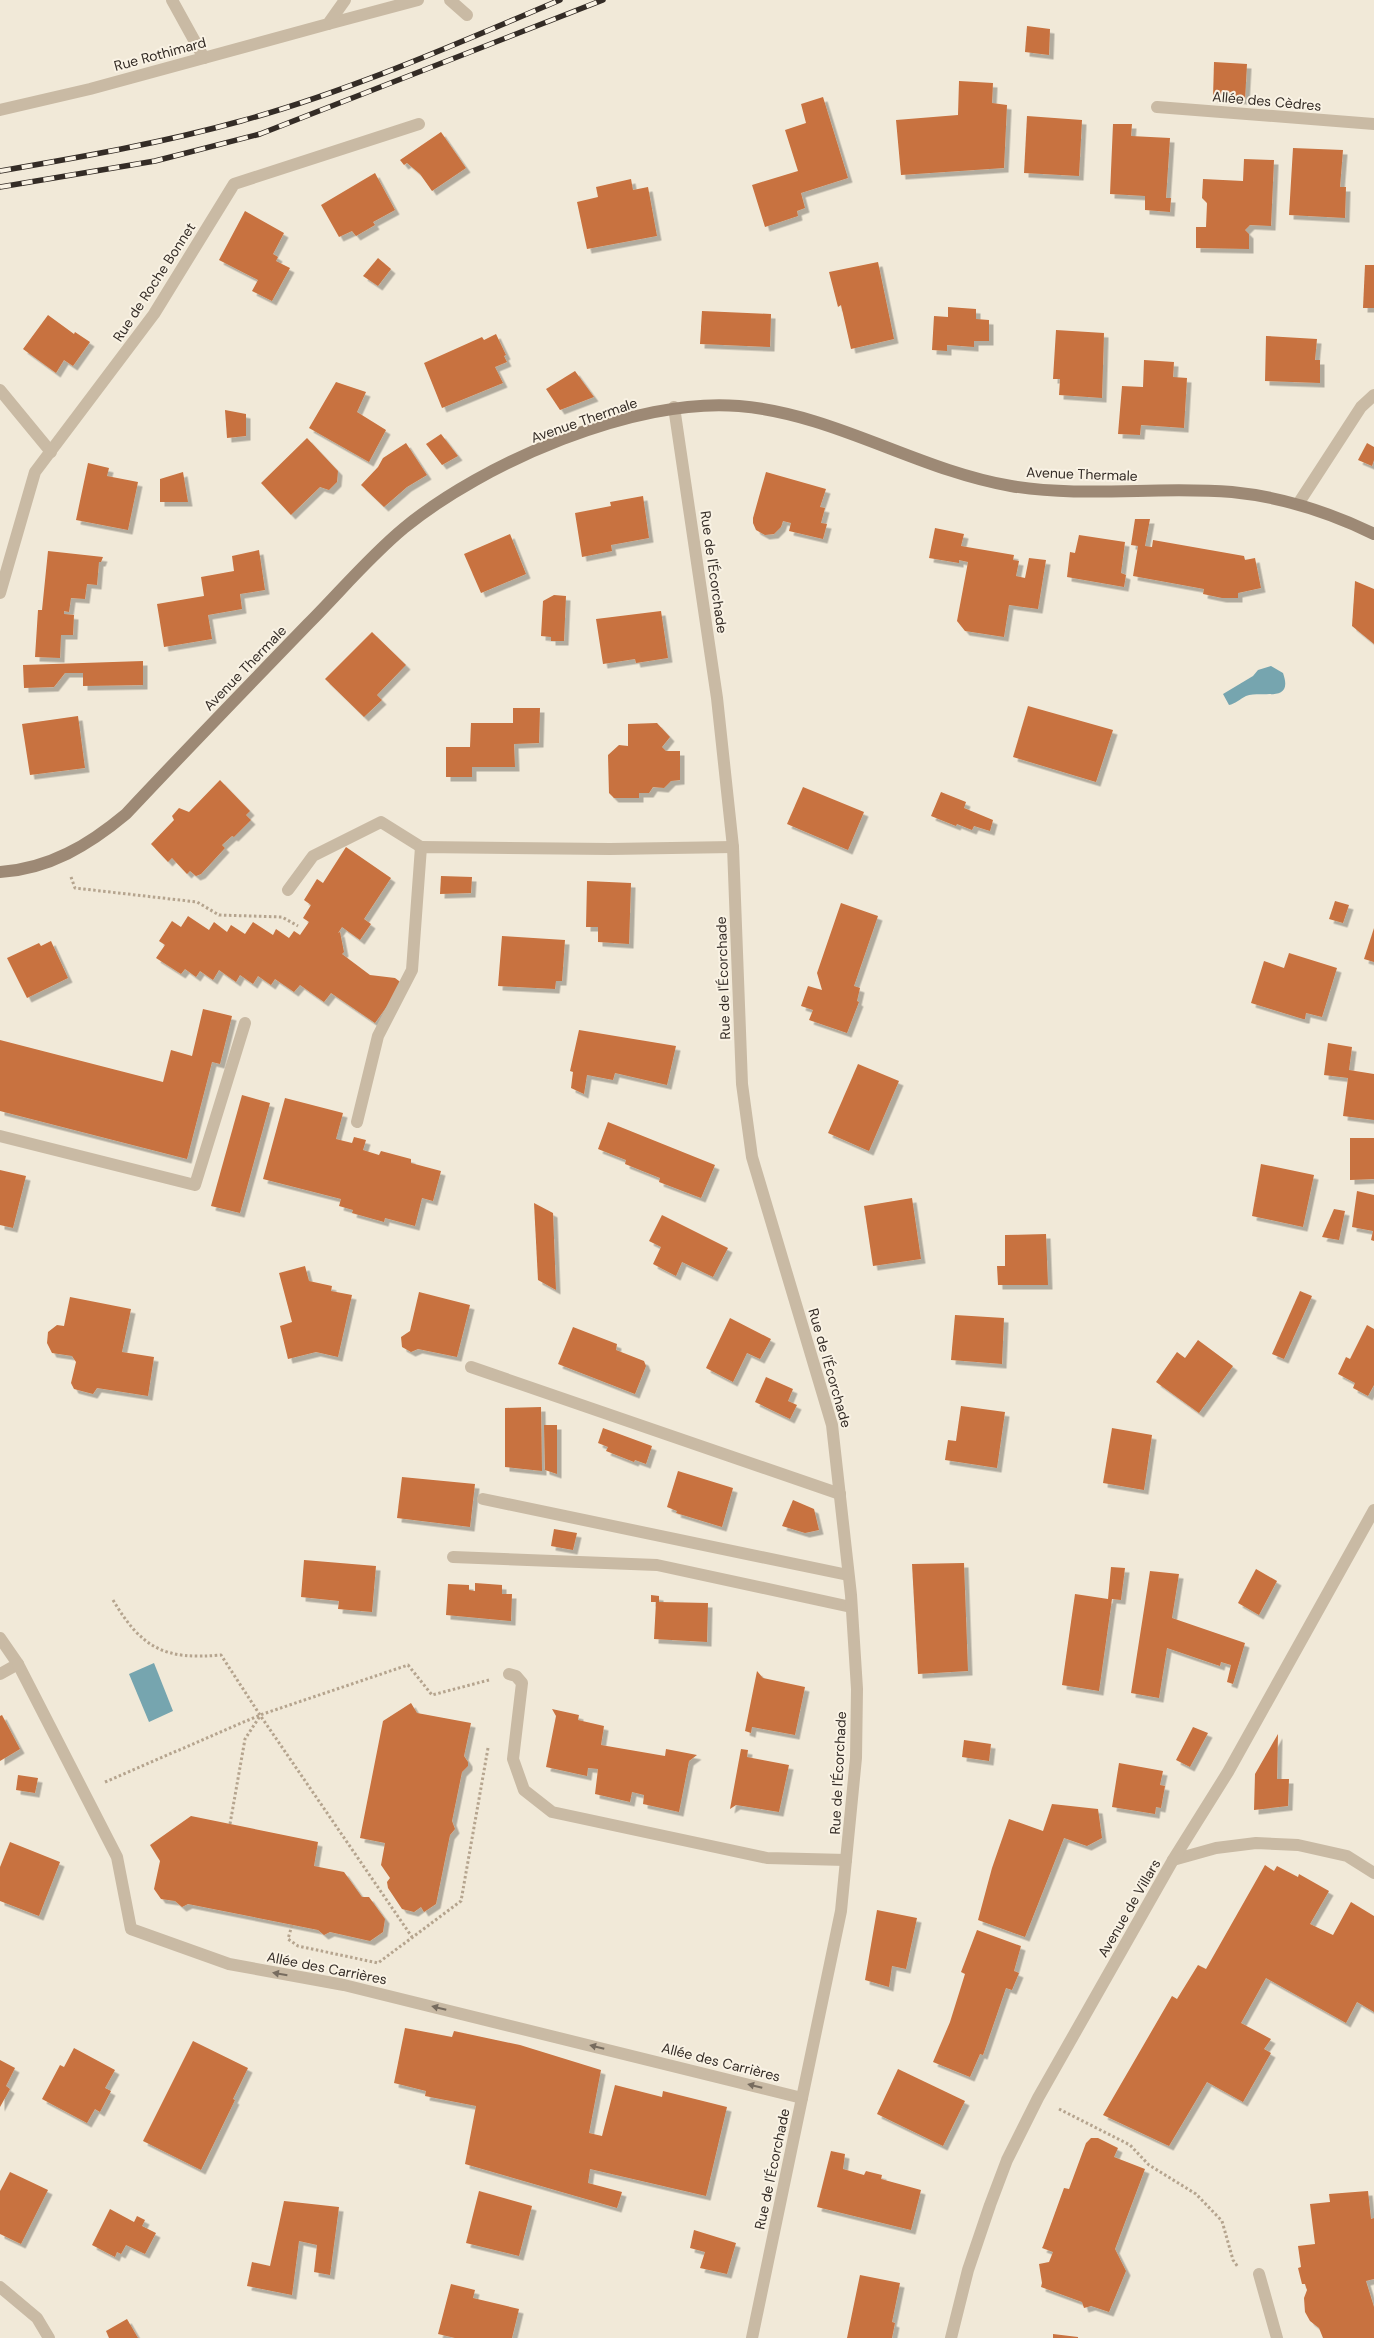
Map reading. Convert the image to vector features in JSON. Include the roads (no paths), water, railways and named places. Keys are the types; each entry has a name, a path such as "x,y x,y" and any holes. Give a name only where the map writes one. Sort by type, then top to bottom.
{"main road":[{"name":"Avenue Thermale","path":"0,872 24,869 63,856 104,832 126,814 378,552 432,507 489,474 560,442 636,416 674,407 736,405 794,414 837,427 963,476 1012,486 1096,492 1231,492 1298,504 1344,520 1374,534"}],"street":[{"path":"172,0 204,58"},
{"path":"328,24 345,0"},
{"name":"Rue Rothimard","path":"0,110 90,89 418,0"},
{"path":"450,0 467,14"},
{"name":"Allée des Cèdres","path":"1158,107 1374,124"},
{"name":"Rue de Roche Bonnet","path":"0,593 35,472 154,314 234,184 419,124"},
{"path":"0,390 51,452"},
{"path":"1298,504 1360,407 1374,395"},
{"name":"Rue de l'Écorchade","path":"674,407 717,698 733,847 742,1084 752,1156 832,1424 848,1575 857,1690 856,1748 841,1911 752,2338"},
{"path":"288,890 313,856 381,822 420,847 600,849 733,847"},
{"path":"357,1122 378,1036 412,970 420,847"},
{"path":"0,1136 195,1185 245,1023"},
{"path":"471,1367 840,1494"},
{"path":"483,1499 848,1575"},
{"name":"Avenue de Villars","path":"951,2338 968,2270 990,2205 1007,2160 1038,2098 1173,1860 1228,1772 1374,1510"},
{"path":"453,1557 657,1565 851,1607"},
{"path":"0,1638 18,1664 0,1674"},
{"name":"Allée des Carrières","path":"18,1664 117,1857 131,1929 229,1964 344,1985 802,2098"},
{"path":"509,1674 516,1676 522,1683 513,1759 524,1790 552,1812 767,1858 846,1860"},
{"path":"1173,1860 1216,1848 1256,1843 1298,1845 1347,1856 1374,1873"},
{"path":"1258,2274 1277,2338"},
{"path":"0,2287 37,2318 49,2338"}],"water":[{"path":"1271,666 1283,673 1284,689 1275,694 1246,696 1229,705 1223,694 1253,676 1258,670"},
{"path":"154,1663 173,1711 149,1722 129,1674"}],"railway":[{"path":"0,171 151,143 211,129 282,109 402,66 560,0"},
{"path":"0,187 155,161 260,134 603,0"}]}
